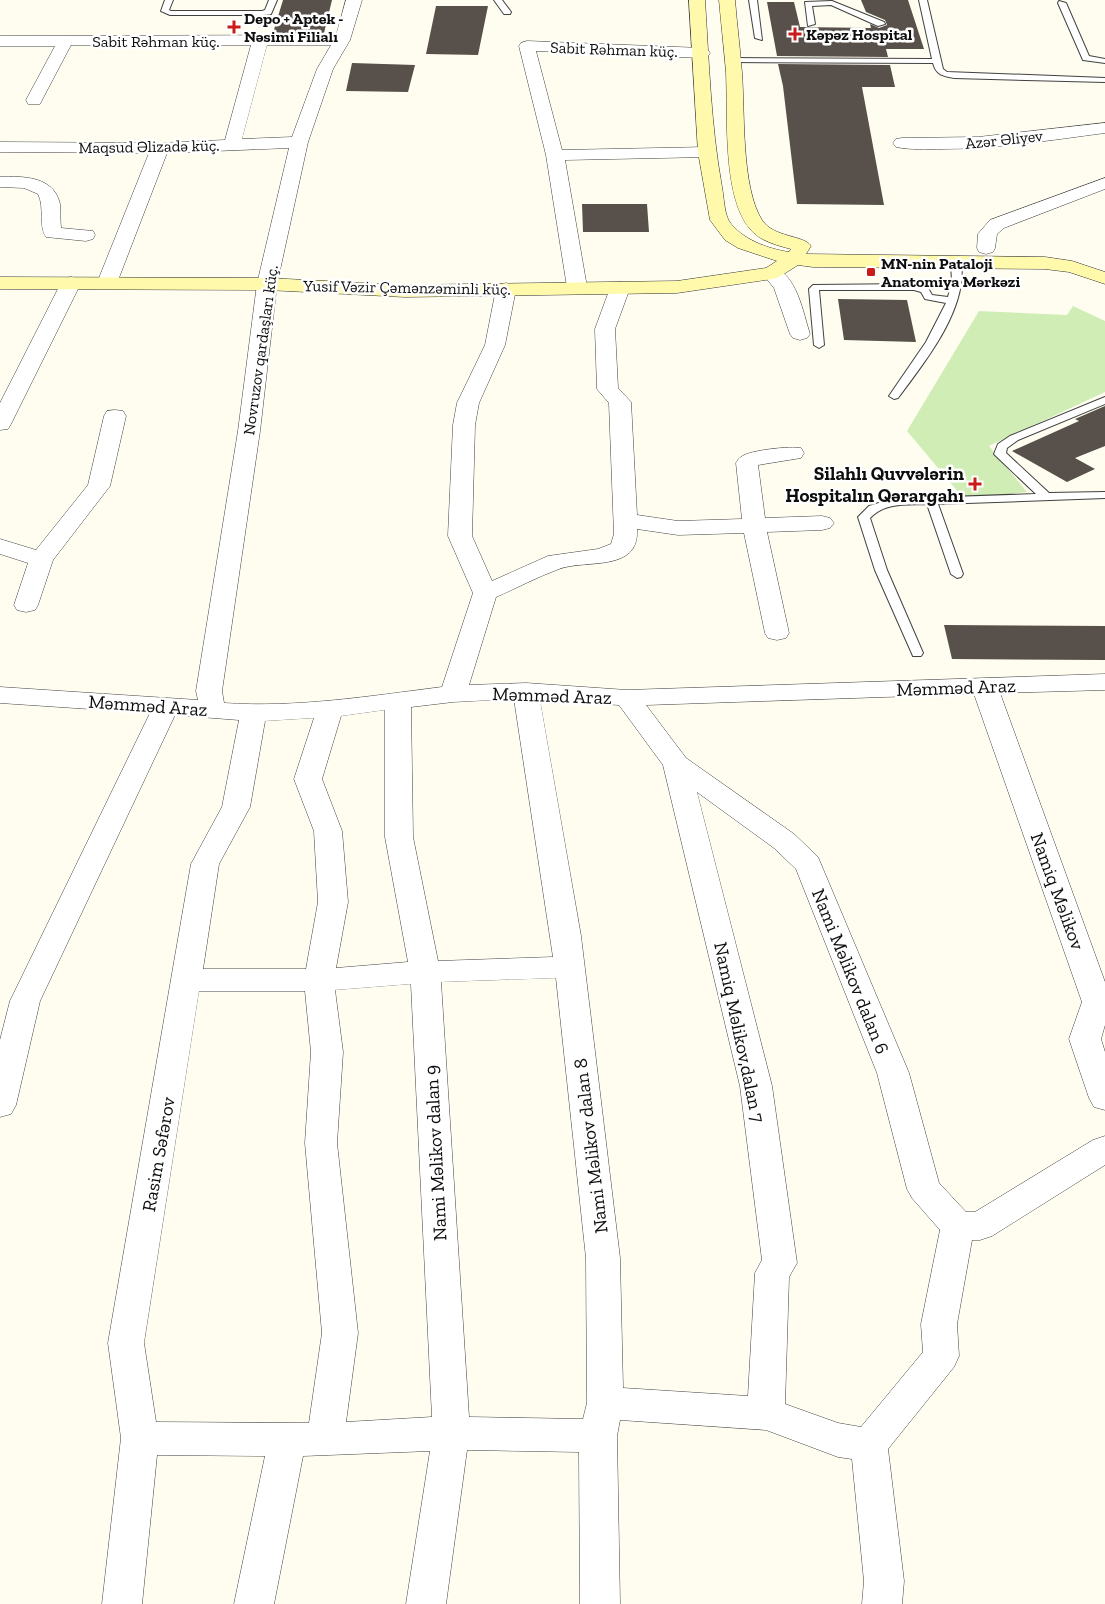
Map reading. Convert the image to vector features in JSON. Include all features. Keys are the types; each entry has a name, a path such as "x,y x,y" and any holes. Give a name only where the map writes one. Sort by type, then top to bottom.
{"main road":[{"path":"697,0 702,53 707,152 719,220 725,228 745,244 763,252 798,253 843,249 1051,249 1074,252 1105,260"},
{"path":"727,0 743,194 752,219 765,233 798,253 838,263 1045,263 1072,267 1105,278"},
{"path":"705,108 736,109"},
{"name":"Yusif Vəzir Çəmənzəminli küç.","path":"0,283 267,284 405,290 677,287 772,273 798,253"}],"street":[{"name":"Novruzov qardaşları küç.","path":"216,710 209,691 248,431 267,284 299,142 325,69 342,40 354,0"},
{"name":"Sabit Rəhman küç.","path":"0,41 342,40"},
{"path":"232,145 260,41"},
{"path":"34,100 64,42"},
{"name":"Sabit Rəhman küç.","path":"555,155 527,46 702,53"},
{"name":"Azər Əliyev","path":"902,143 937,145 980,143 1105,128"},
{"name":"Maqsud Əlizadə küç.","path":"0,147 160,148 299,142"},
{"path":"108,283 160,148"},
{"path":"577,287 555,155 707,152"},
{"path":"0,182 21,182 42,188 51,203 53,232 86,235"},
{"path":"986,248 985,238 987,232 996,224 1105,183"},
{"path":"772,273 784,288 800,334"},
{"path":"0,424 71,284"},
{"path":"485,593 556,562 603,556 614,553 622,548 626,534 620,402 608,389 605,329 620,288"},
{"path":"453,694 485,593 460,536 464,425 468,403 495,345 506,289"},
{"path":"26,604 41,559 98,486 115,416"},
{"path":"777,633 754,525 747,463 750,460 793,454"},
{"path":"625,520 678,528 822,523"},
{"path":"0,546 41,559"},
{"name":"Məmməd Araz","path":"0,695 253,714 330,709 453,694 526,691 627,698 984,685 1103,686"},
{"name":"Namiq Məlikov","path":"984,685 1097,1002 1085,1039 1105,1098"},
{"name":"Nami Məlikov dalan 8","path":"526,691 570,967 603,1258 600,1604"},
{"name":"Namiq Məlikov,dalan 7","path":"627,698 676,764 753,1076 780,1263 772,1273 766,1414"},
{"name":"Nami Məlikov dalan 9","path":"398,702 399,837 425,972 451,1433 426,1604"},
{"path":"0,1104 25,1001 166,706"},
{"path":"325,1440 340,1333 321,1143 327,1052 319,980 333,902 328,831 308,779 330,709"},
{"name":"Rasim Səfərov","path":"122,1604 140,1438 126,1343 205,864 236,807 253,714"},
{"name":"Nami Məlikov dalan 6","path":"676,764 784,841 808,864 893,1073 924,1190 958,1226"},
{"path":"187,980 319,980 425,972 570,967"},
{"path":"882,1604 884,1581 869,1446 941,1356 939,1324 958,1226 980,1226 1105,1149"},
{"path":"140,1438 325,1440 451,1433 601,1420 766,1414 838,1440 869,1446"},
{"path":"254,1604 287,1441"}],"lane":[{"path":"169,0 165,11 170,13 262,14 268,12 273,0"},
{"path":"498,0 507,12"},
{"path":"753,0 759,38"},
{"path":"923,0 939,70 944,74 954,76 1105,80"},
{"path":"811,24 808,4 831,1 881,24"},
{"path":"1062,3 1086,58 1105,61"},
{"path":"732,60 937,61"},
{"path":"894,396 926,354 958,281 956,263"},
{"path":"819,345 814,289 816,287 914,287 925,290 928,297 950,301"},
{"path":"1047,498 1000,454 1002,446 1014,438 1105,400"},
{"path":"918,653 888,588 869,537 864,517 873,508 892,502 1105,495"},
{"path":"932,502 957,574"}],"green space":[{"path":"1073,306 1105,321 1105,392 989,446 1027,492 964,499 907,431 979,311 1067,315"}],"building":[{"path":"283,0 332,0 324,33 273,33"},
{"path":"861,0 908,0 924,49 886,49 888,57 777,56 767,2 794,2 800,27 871,28 870,24 879,28 887,25 885,20 866,12"},
{"path":"436,6 488,6 478,55 426,54"},
{"path":"352,63 415,65 408,92 346,91"},
{"path":"778,64 890,65 895,87 862,87 884,205 797,204 783,86"},
{"path":"582,204 647,204 649,232 583,232"},
{"path":"838,299 907,300 916,342 844,340"},
{"path":"1105,406 1105,446 1075,458 1095,469 1067,482 1012,451 1079,421 1075,419"},
{"path":"944,625 1105,626 1105,660 952,659"}],"place":[{"name":"Depo + Aptek - Nəsimi Filialı","path":"234,27"},
{"name":"Kəpəz Hospital","path":"795,34"},
{"name":"MN-nin Pataloji Anatomiya Mərkəzi","path":"871,272"},
{"name":"Silahlı Quvvələrin Hospitalın Qərargahı","path":"975,484"}]}
